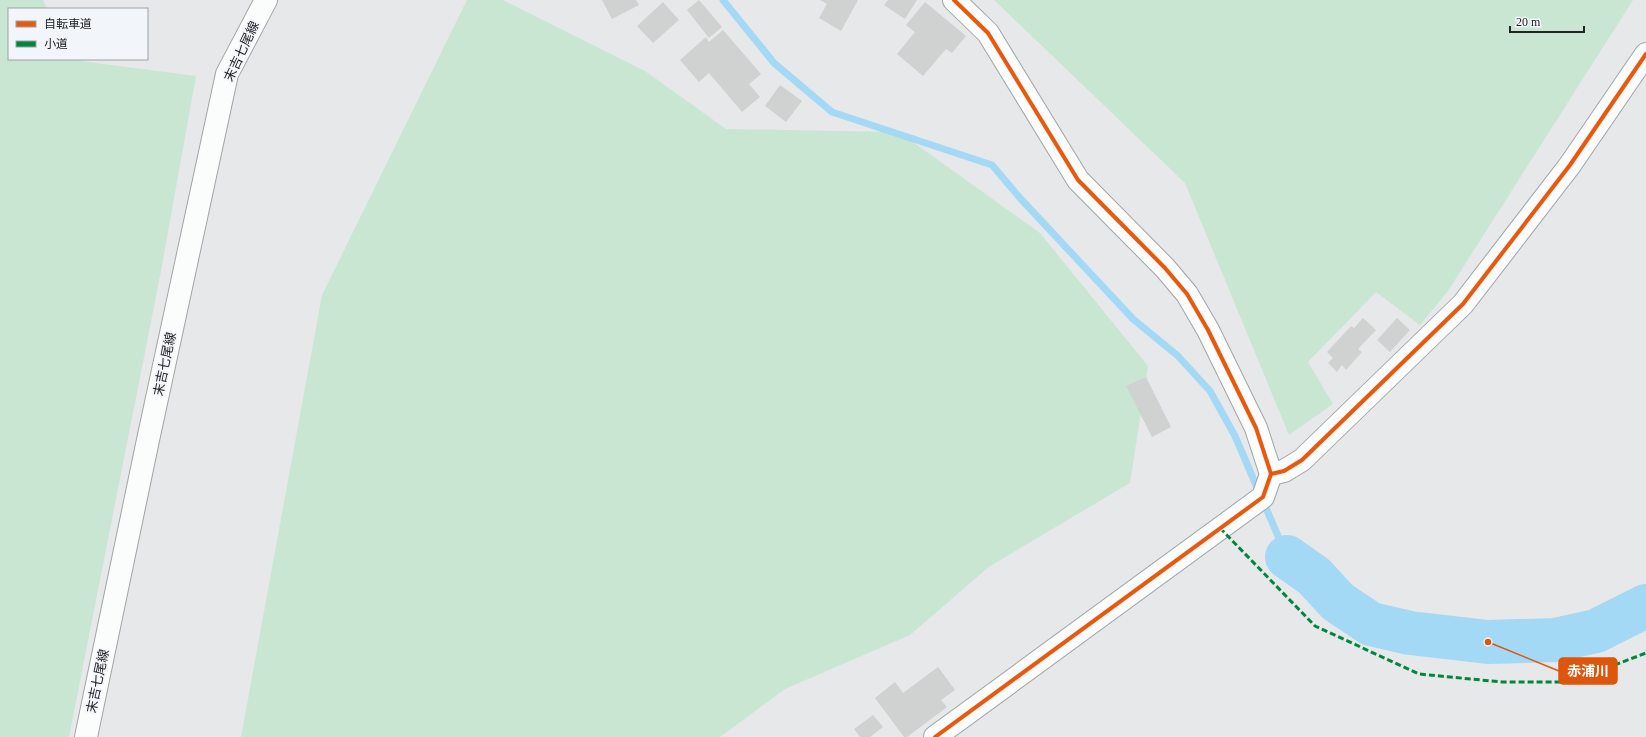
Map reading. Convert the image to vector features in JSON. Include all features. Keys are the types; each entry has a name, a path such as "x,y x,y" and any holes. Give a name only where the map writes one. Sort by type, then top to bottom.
{"street":[{"name":"末吉七尾線","path":"86,737 227,74 266,0"},
{"path":"935,737 1262,497 1271,474 1256,428 1208,330 1187,294 1165,268 1078,180 988,33 954,0"},
{"path":"1271,474 1284,471 1302,460 1463,304 1570,164 1646,54"}],"green space":[{"path":"0,0 43,0 47,8 8,8 8,60 80,60 196,76 161,271 69,737 0,737"},
{"path":"467,0 503,0 645,71 726,129 899,132 1040,233 1148,366 1130,483 990,566 910,635 785,689 720,737 241,737 322,295"},
{"path":"994,0 1633,0 1448,291 1420,325 1376,292 1308,362 1333,404 1289,435 1185,183"}],"building":[{"path":"602,0 636,0 639,5 612,19"},
{"path":"699,0 722,27 709,38 687,10"},
{"path":"820,0 858,0 841,31 819,18 827,4"},
{"path":"888,0 917,0 905,19 884,5"},
{"path":"663,2 679,20 653,43 637,26"},
{"path":"925,2 966,36 952,53 946,49 923,76 897,54 915,32 906,25"},
{"path":"723,30 761,74 749,84 760,97 742,112 709,73 699,82 680,60 706,37 709,42"},
{"path":"780,85 802,101 786,122 765,106"},
{"path":"1363,318 1376,330 1358,349 1362,352 1346,370 1342,365 1337,372 1328,363 1333,358 1327,352 1351,326 1354,328"},
{"path":"1397,318 1410,330 1390,352 1377,340"},
{"path":"1146,377 1171,427 1152,437 1126,386"},
{"path":"938,667 955,690 941,700 947,707 907,737 904,737 875,698 895,682 903,693"},
{"path":"873,715 883,727 870,737 860,737 854,729"}],"waterway":[{"path":"723,0 774,63 832,112 992,165 1020,198 1133,319 1178,356 1210,391 1235,436 1259,492"},
{"path":"1263,501 1287,557"},
{"path":"1287,557 1314,576 1338,602 1371,624 1410,633 1488,642 1555,640 1596,631 1646,606"}],"marked path":[{"path":"1220,528 1315,626 1419,674 1502,682 1570,682 1646,653"}],"cycle path":[{"path":"935,737 1263,497 1271,474 1256,428 1208,330 1187,294 1165,268 1078,180 988,33 954,0"},
{"path":"1271,474 1284,471 1302,460 1463,304 1570,165 1646,54"}],"place":[{"name":"赤浦川","path":"1488,642"}]}
